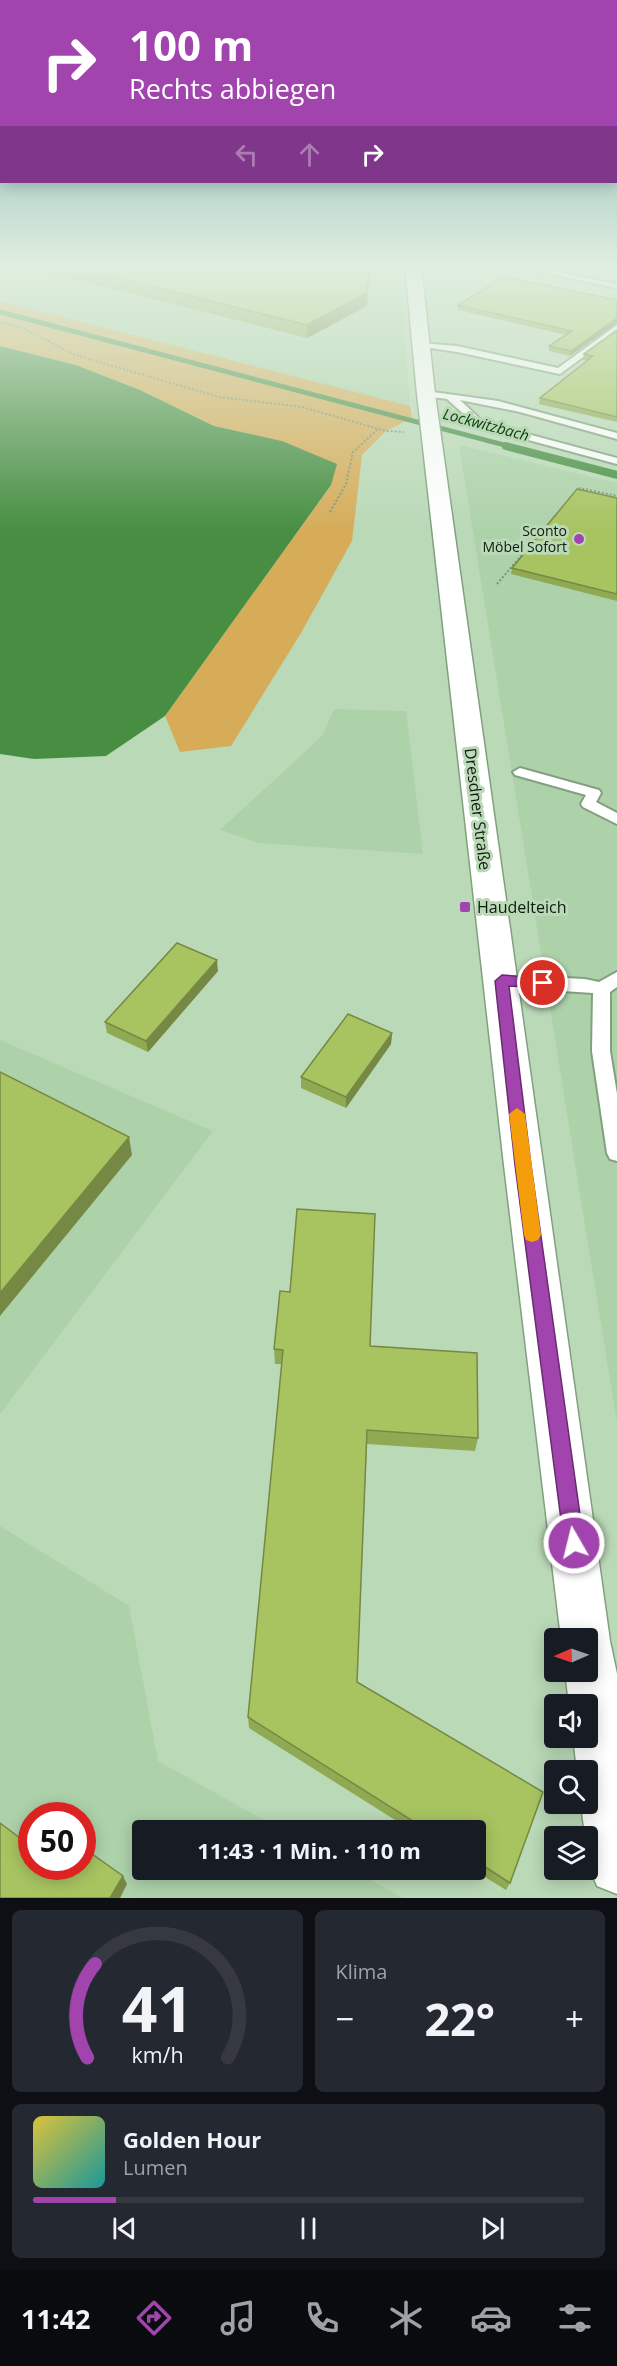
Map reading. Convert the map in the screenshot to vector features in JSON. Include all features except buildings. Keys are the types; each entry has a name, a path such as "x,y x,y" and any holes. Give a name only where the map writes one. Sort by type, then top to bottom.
{"main road":[{"name":"Dresdner Straße","path":"422,355 502,981 523,1165 585,1628"},
{"path":"592,1682 617,1866"}],"lane":[{"path":"483,355 560,371 582,355"},
{"path":"426,394 508,407 617,436"},
{"path":"450,396 480,424 617,461"},
{"path":"520,772 594,793 588,804 617,819"},
{"path":"502,981 585,985 602,989 617,978"},
{"path":"602,989 601,1051 617,1154"}],"path":[{"path":"74,355 219,398 302,406 379,428 418,434 431,433"},
{"path":"330,512 346,484 353,452 379,428"},
{"path":"572,496 580,488 617,496"},
{"path":"497,584 557,514"}],"shaded area":[{"path":"0,355 34,355 76,365 140,390 214,426 282,441 337,464 331,485 165,716 106,756 34,759 0,754"},
{"path":"34,355 209,355 410,406 412,418 386,431 362,455 352,541 301,633 231,746 180,752 165,716 331,485 282,441 214,426 140,390 76,365"},
{"path":"209,355 406,355 410,406"},
{"path":"459,445 617,483 617,1423"},
{"path":"334,709 406,711 423,854 259,843 220,830 322,736"},
{"path":"0,1040 213,1131 0,1414"},
{"path":"0,1526 129,1606 158,1761 264,1820 132,1820 132,1880 371,1880 403,1898 0,1898"}],"waterway":[{"name":"Lockwitzbach","path":"161,355 512,447"},
{"name":"Lockwitzbach","path":"506,446 617,475"}],"slow traffic":[{"path":"517,1114 532,1235"}],"place":[{"name":"Sconto Möbel Sofort","path":"579,539"},
{"name":"Haudelteich","path":"465,907"}],"route":[{"path":"543,983 502,981 523,1165 574,1543"}]}
